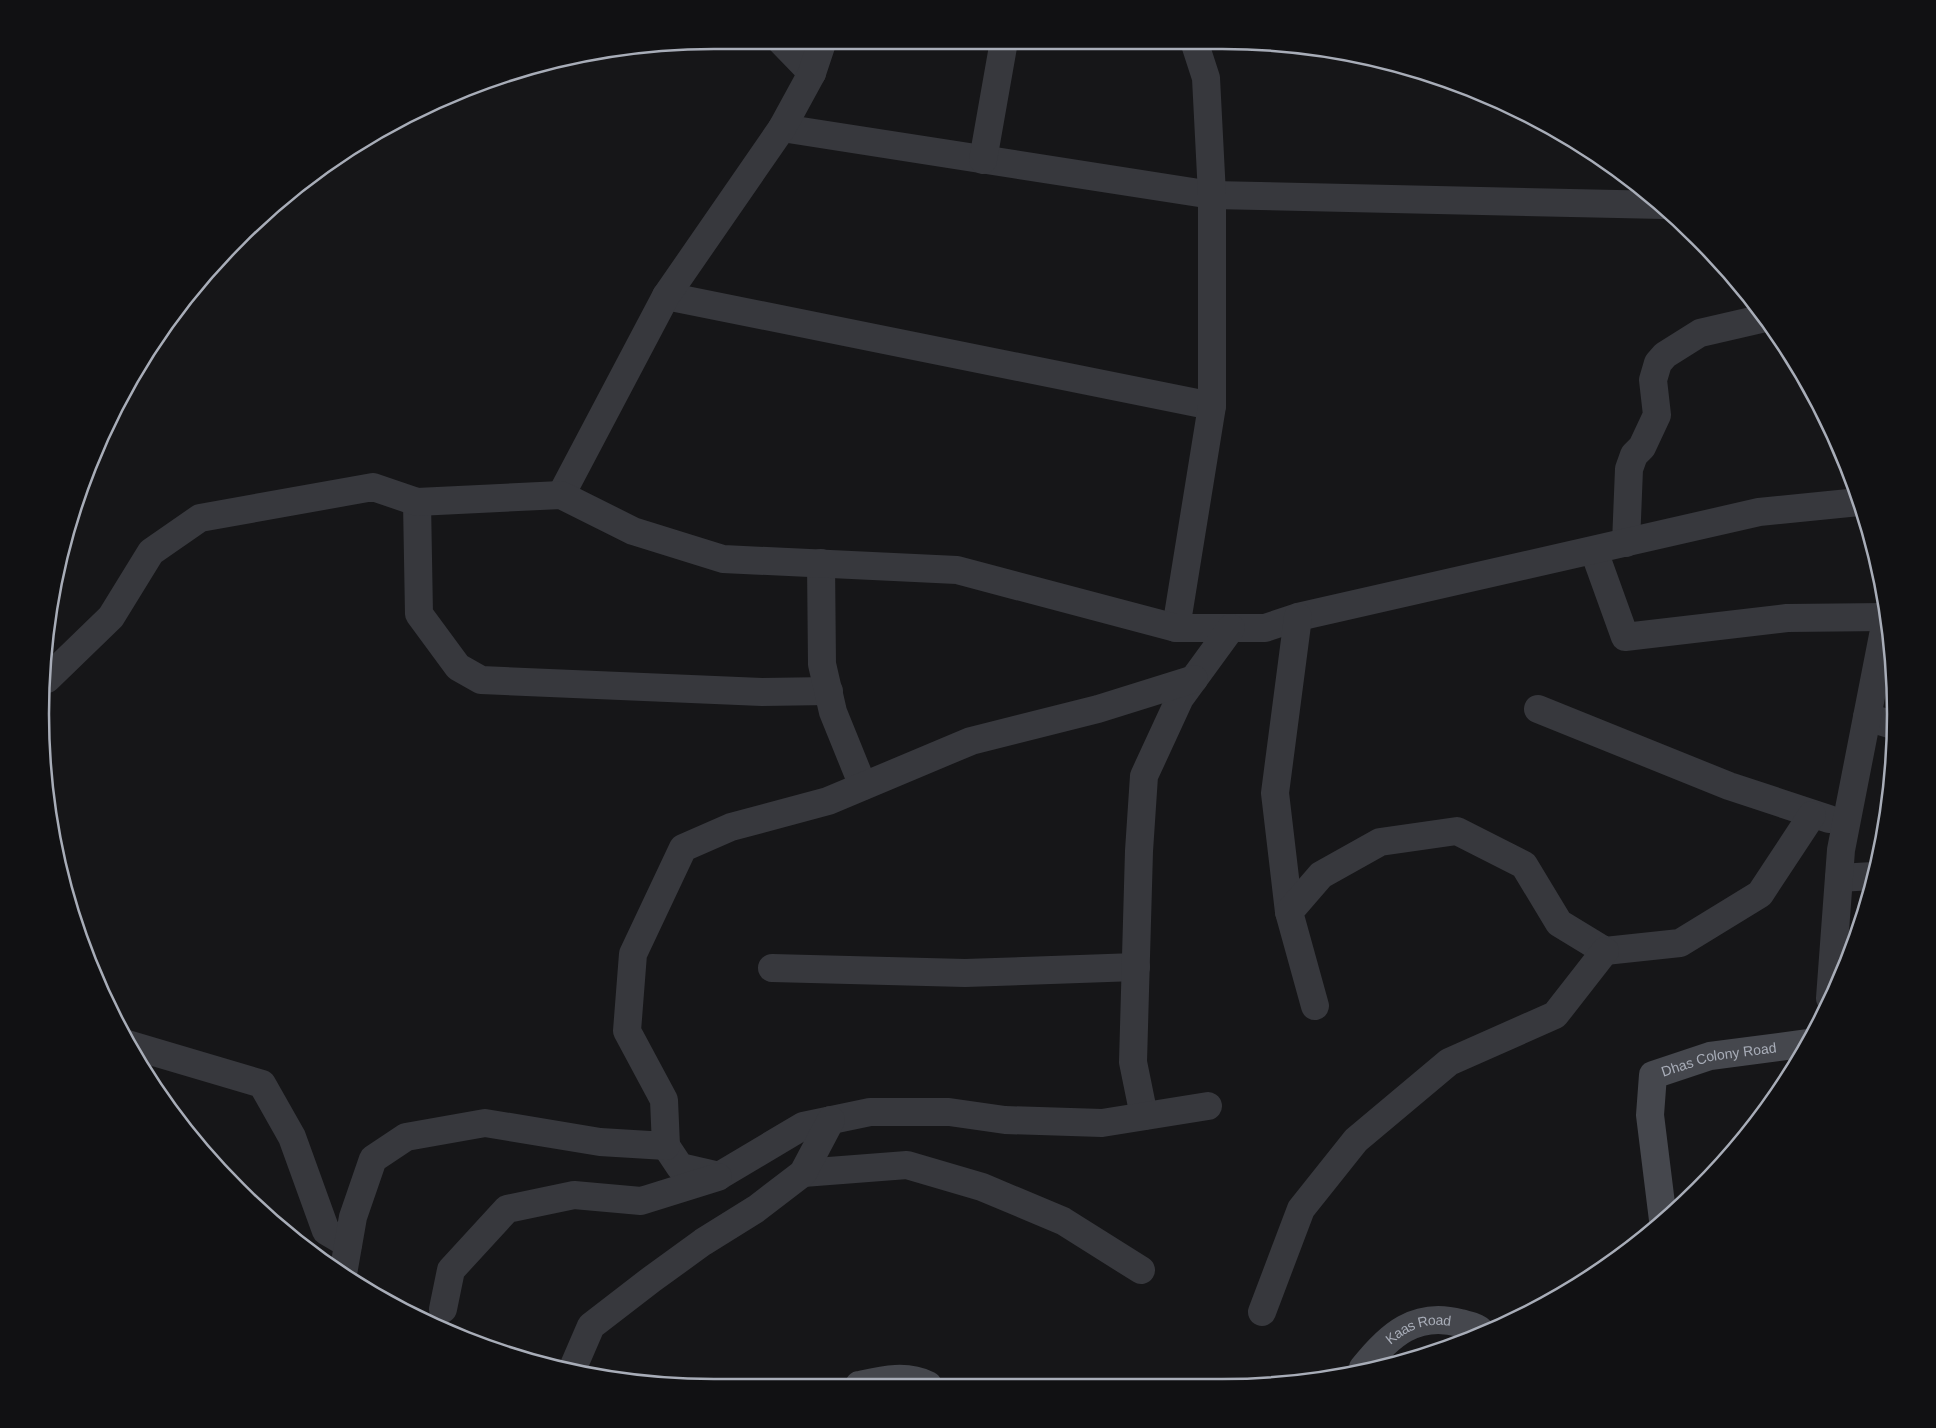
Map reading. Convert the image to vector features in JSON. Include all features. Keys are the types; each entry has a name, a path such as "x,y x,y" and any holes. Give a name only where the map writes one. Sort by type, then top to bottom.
{"street":[{"path":"788,49 812,74"},
{"path":"561,494 666,296 782,128 812,74 820,49"},
{"path":"984,160 1003,49"},
{"path":"1176,628 1212,406 1212,195 1206,78 1197,49"},
{"path":"782,128 1212,195 1650,205"},
{"path":"666,296 1212,406"},
{"path":"1626,544 1629,469 1634,455 1642,447 1657,415 1653,380 1658,363 1665,355 1700,333 1758,320"},
{"path":"50,676 112,617 151,552 200,518 373,487 417,502 561,494 633,531 723,559 957,570 1176,628 1265,628 1298,617 1626,544 1758,512 1853,503"},
{"path":"417,502 419,614 458,667 481,680 762,692 829,691"},
{"path":"1594,551 1625,637 1787,618 1880,618"},
{"path":"821,563 822,664 833,712 863,786"},
{"path":"1298,617 1275,793 1289,912 1315,1006"},
{"path":"1144,1116 1133,1062 1139,851 1144,776 1180,698 1231,628"},
{"path":"1831,981 1839,878 1846,823 1883,635"},
{"path":"719,1176 680,1167 666,1146 664,1100 627,1031 633,954 683,848 731,826 828,801 971,741 1098,709 1194,679"},
{"path":"1538,709 1729,786 1812,815 1846,823"},
{"path":"1867,717 1887,723"},
{"path":"1289,912 1321,876 1380,842 1457,832 1524,865 1558,923 1605,951 1680,943 1760,894 1812,815"},
{"path":"1839,878 1867,876"},
{"path":"1262,1312 1301,1209 1356,1140 1449,1062 1555,1015 1605,951"},
{"path":"772,968 965,973 1136,967"},
{"name":"Dhas Colony Road","path":"1662,1213 1650,1115 1653,1075 1710,1056 1799,1044"},
{"path":"138,1047 262,1084 292,1137 326,1231 348,1244"},
{"path":"443,1309 451,1270 507,1209 574,1195 641,1201 719,1176 803,1126 870,1112 948,1112 1005,1120 1052,1123 1102,1123 1208,1106"},
{"path":"575,1364 591,1326 703,1242 756,1209 803,1173 831,1120"},
{"path":"344,1267 353,1217 373,1159 406,1137 485,1123 600,1142 666,1146"},
{"path":"803,1173 907,1164 982,1187 1063,1220 1141,1270"},
{"name":"Kaas Road","path":"1367,1363 1382,1343 1414,1323 1447,1319 1479,1328"},
{"path":"884,1379 904,1379"}]}
